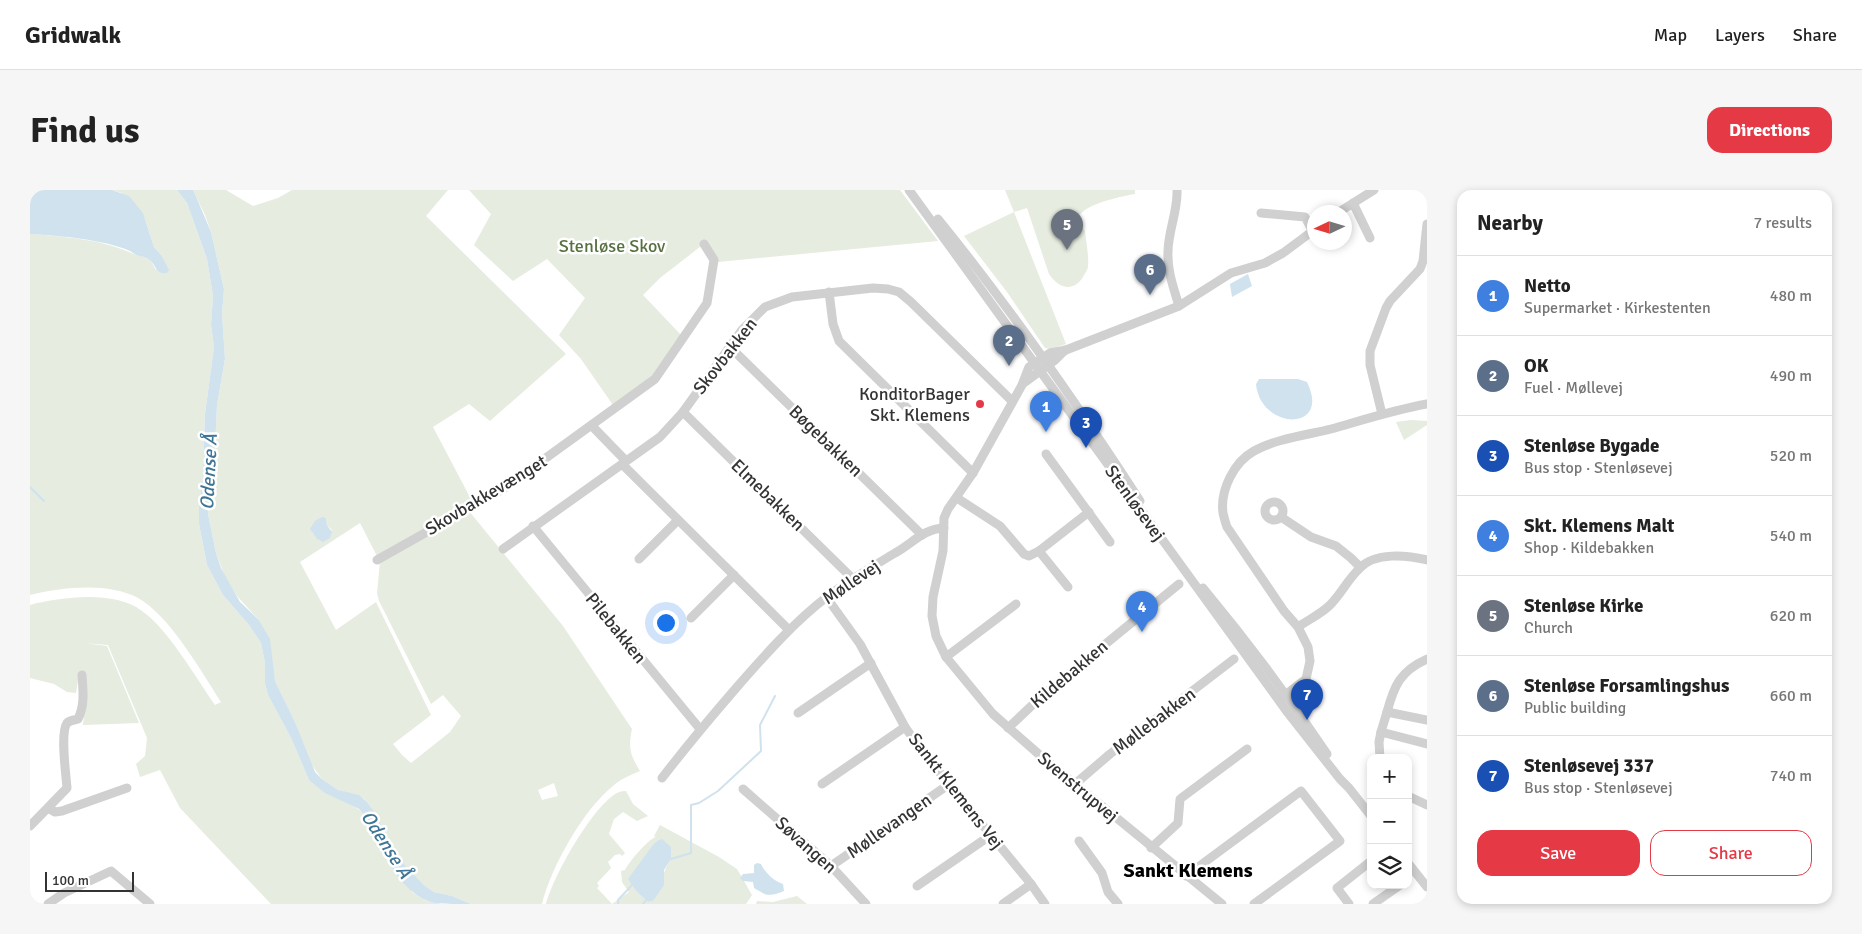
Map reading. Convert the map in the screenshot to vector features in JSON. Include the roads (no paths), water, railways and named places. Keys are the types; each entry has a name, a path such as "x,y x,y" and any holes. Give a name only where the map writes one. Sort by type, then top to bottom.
{"street":[{"name":"Stenløsevej","path":"909,190 1041,363"},
{"name":"Stenløsevej","path":"914,190 984,276 1041,363 1170,546 1227,616 1282,697 1367,811"},
{"path":"1177,190 1176,209 1168,252 1168,266 1179,306"},
{"path":"1356,190 1356,201 1370,238"},
{"path":"1350,205 1374,190"},
{"path":"1261,213 1305,217 1307,220"},
{"path":"1382,414 1370,365 1370,351 1390,301 1420,269 1423,261 1427,224"},
{"path":"944,528 944,518 948,509 973,473 1022,384 1050,353 1066,350 1179,306 1202,293 1218,280 1231,273 1265,263 1307,236"},
{"name":"Skovbakkevænget","path":"378,560 503,489 655,379 707,304 714,260 704,244"},
{"name":"Skovbakken","path":"503,549 660,437 683,412 754,317 765,307 792,297 873,288 888,288 899,292 1012,401"},
{"path":"829,292 833,324 839,340 973,473"},
{"name":"Bøgebakken","path":"730,347 922,534"},
{"path":"1282,697 1306,678 1310,656 1308,647 1298,627 1284,611 1227,527 1223,512 1224,494 1230,478 1240,462 1254,451 1382,414 1427,404"},
{"name":"Elmebakken","path":"683,412 853,579"},
{"path":"592,426 678,520 789,630"},
{"path":"1046,454 1110,542"},
{"path":"957,498 1000,526 1024,554 1029,556 1039,551 1089,512"},
{"path":"1281,517 1311,537 1336,546 1352,558 1360,568"},
{"path":"639,559 678,520"},
{"name":"Pilebakken","path":"533,526 700,729"},
{"name":"Møllevej","path":"662,778 700,729 789,630 853,579 928,530 944,528"},
{"name":"Svenstrupvej","path":"944,528 943,551 933,597 932,616 936,636 946,657 993,714 1008,728 1151,848 1222,904"},
{"path":"1039,551 1068,587"},
{"path":"1298,627 1329,606 1360,568 1368,562 1383,557 1412,557 1427,560"},
{"path":"691,618 734,575"},
{"name":"Kildebakken","path":"1008,728 1043,695 1179,584"},
{"name":"Sankt Klemens Vej","path":"827,598 856,637 905,726 948,785 1031,884 1045,904"},
{"path":"946,657 1016,604"},
{"name":"Møllebakken","path":"1075,784 1110,754 1234,659"},
{"path":"1380,754 1381,732 1397,682 1412,667 1427,659"},
{"path":"798,713 871,662"},
{"path":"30,826 67,788 64,736 67,724 78,719 81,713 83,698 82,675"},
{"path":"1387,712 1427,720"},
{"path":"822,784 905,726"},
{"path":"1381,732 1427,744"},
{"path":"1151,848 1178,823 1180,799 1247,749"},
{"name":"Møllevangen","path":"831,866 948,785"},
{"path":"48,808 55,812 62,811 127,788"},
{"name":"Søvangen","path":"743,789 831,866 866,904"},
{"path":"1186,876 1301,791 1340,841 1254,904"},
{"path":"1412,798 1427,805"},
{"path":"917,886 991,835"},
{"path":"1079,841 1102,873 1108,892 1118,904"},
{"path":"1349,904 1337,888 1367,864"},
{"path":"1412,868 1427,887"},
{"path":"48,904 64,893 111,871 150,904"},
{"path":"1003,904 1031,884"},
{"path":"1373,904 1394,889"}],"water":[{"path":"30,190 112,190 129,196 143,213 154,247 169,270 167,273 160,272 147,258 137,256 119,247 81,239 30,234"},
{"name":"Odense Å","path":"177,190 193,190 195,194 211,232 224,289 222,314 225,359 217,405 214,469 208,514 221,568 240,602 258,619 270,639 275,681 295,722 315,772 338,790 359,795 367,802 374,811 399,858 425,886 434,892 452,896 471,904 435,903 414,893 391,867 362,812 325,793 309,780 291,738 268,695 265,684 265,663 261,643 249,625 223,595 207,565 199,524 199,506 203,472 205,414 214,347 211,325 213,296 207,259 187,203"},
{"path":"1248,274 1252,286 1232,297 1230,284"},
{"path":"1259,379 1298,379 1307,382 1312,399 1310,410 1303,417 1292,419 1280,417 1269,410 1260,399 1256,384"},
{"path":"322,517 326,518 327,525 332,532 330,538 323,542 317,539 310,529 315,521"},
{"path":"662,839 671,847 671,859 664,870 664,885 653,901 648,902 637,892 628,879 653,845"},
{"path":"757,863 761,864 773,879 783,884 784,891 771,895 765,894 754,888 753,882 743,881 740,878 743,874 754,873 754,865"}],"waterway":[{"path":"30,487 44,501"},
{"path":"671,859 691,853 691,805 699,803 718,791 761,751 760,725 775,696"},
{"path":"618,904 618,900 632,885"},
{"path":"643,904 646,900"}],"place":[{"name":"Stenløse Kirke","path":"1067,250"},
{"name":"Stenløse Forsamlingshus","path":"1150,295"},
{"name":"OK","path":"1009,366"},
{"name":"KonditorBager Skt. Klemens","path":"980,404"},
{"name":"Netto","path":"1046,432"},
{"name":"Stenløse Bygade","path":"1086,448"},
{"name":"Skt. Klemens Malt","path":"1142,632"},
{"name":"Stenløsevej 337","path":"1307,720"}],"district":[{"name":"Sankt Klemens","path":"1188,870"}],"park label":[{"name":"Stenløse Skov","path":"612,246"}]}
